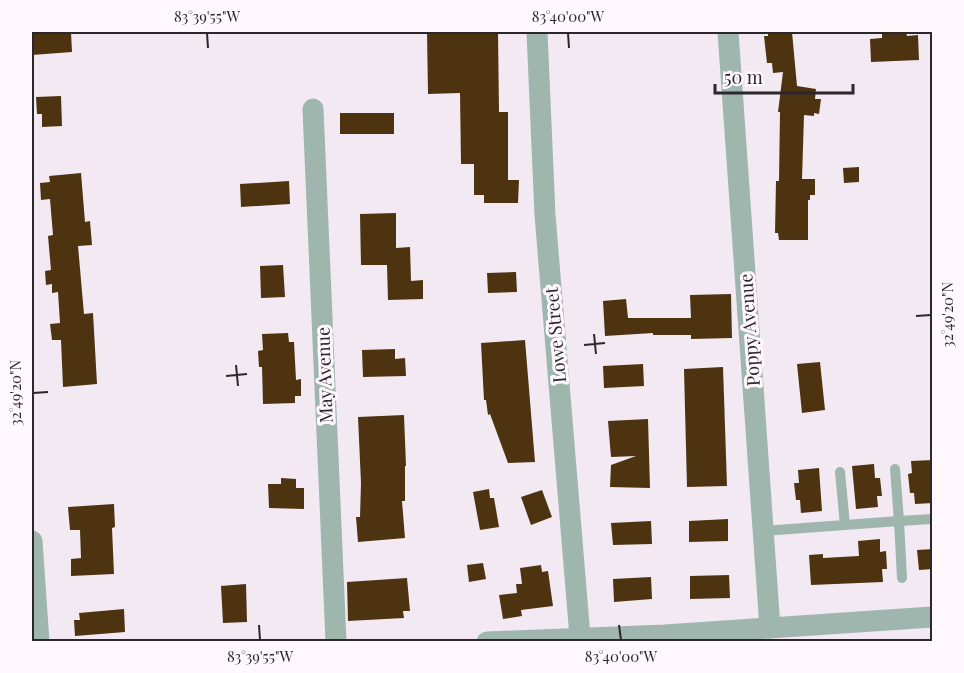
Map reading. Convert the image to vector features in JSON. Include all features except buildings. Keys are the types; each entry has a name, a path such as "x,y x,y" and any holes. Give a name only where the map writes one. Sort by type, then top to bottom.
{"street":[{"name":"Lowe Street","path":"537,32 545,215 580,637"},
{"name":"Poppy Avenue","path":"728,32 770,628"},
{"name":"May Avenue","path":"313,109 336,642"},
{"path":"32,541 39,642"},
{"path":"487,642 580,637 664,638 933,617"}],"lane":[{"path":"895,469 902,578"},
{"path":"840,472 845,525"},
{"path":"763,531 933,519"}]}
